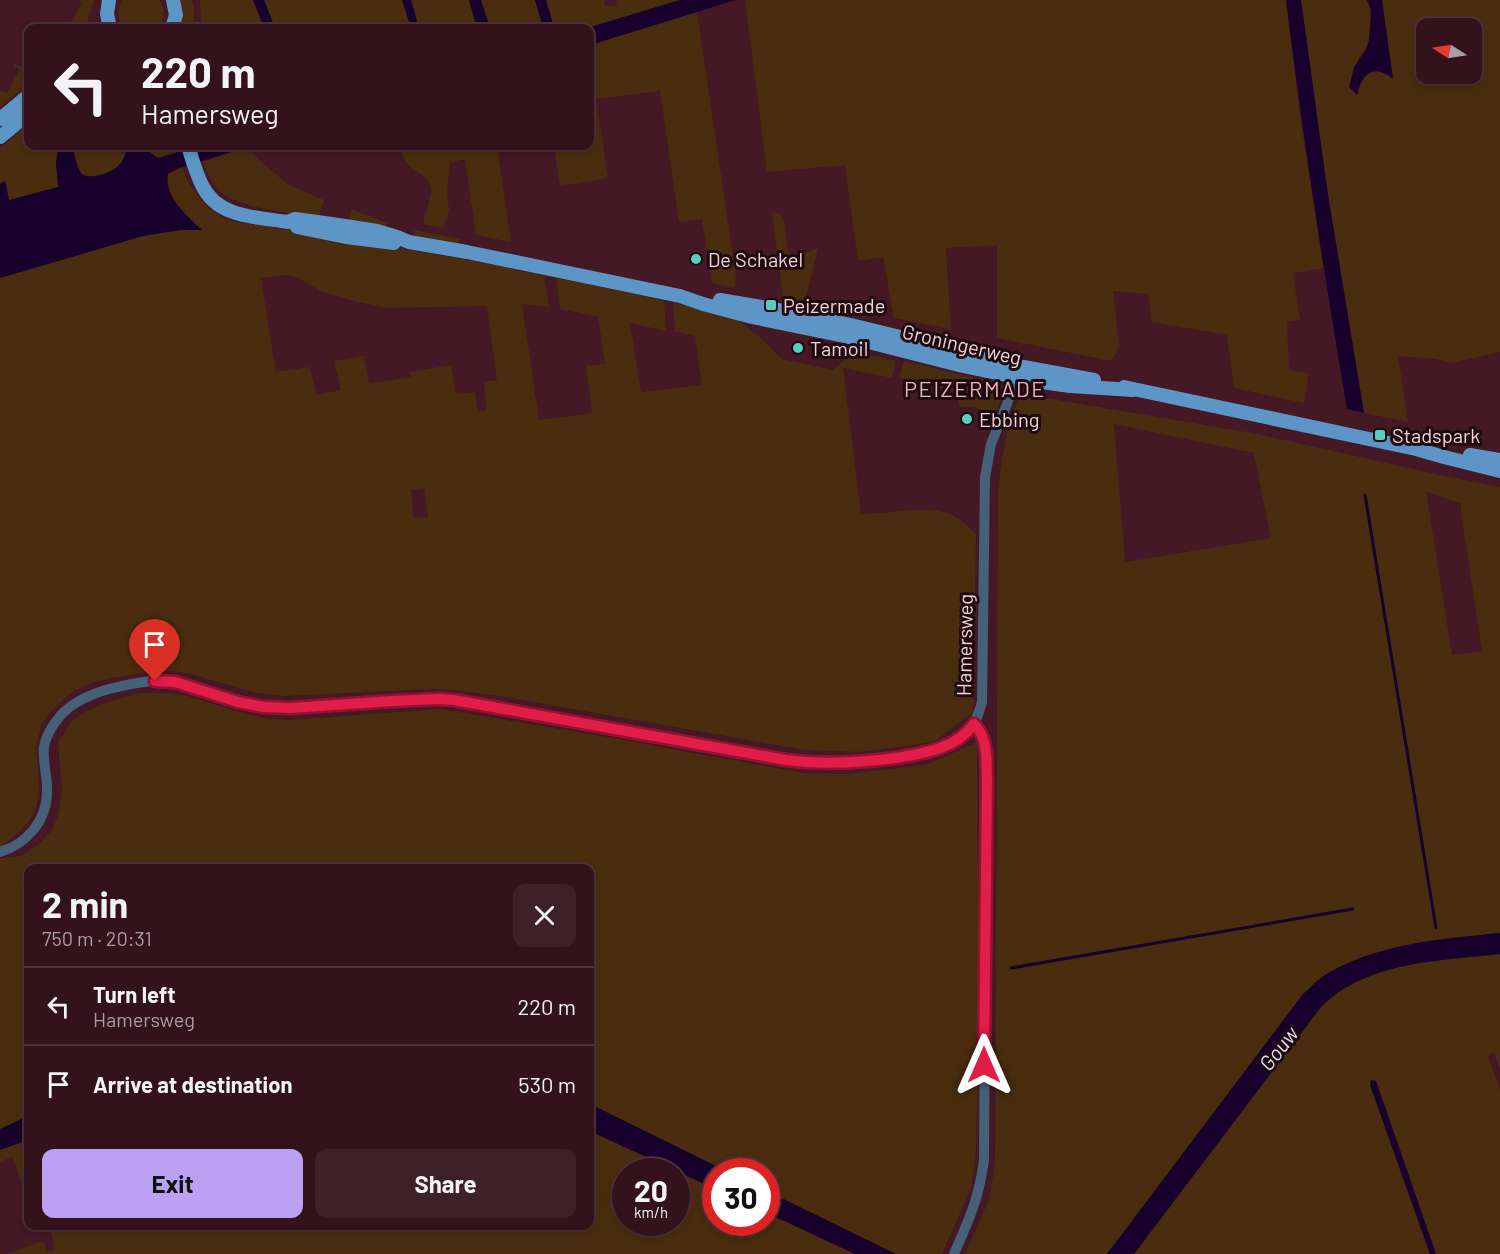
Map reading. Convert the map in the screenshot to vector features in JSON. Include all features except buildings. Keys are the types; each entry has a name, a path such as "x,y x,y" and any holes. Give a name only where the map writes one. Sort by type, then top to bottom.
{"main road":[{"path":"108,24 106,14 109,0"},
{"path":"173,0 176,15 173,24"},
{"path":"0,118 24,99"},
{"path":"0,137 24,117"},
{"name":"Groningerweg","path":"189,150 205,191 213,201 236,213 288,222 295,219 347,226 388,234 409,242 680,296 702,297 851,325 1016,372 1106,382 1133,390 1416,448 1500,460"},
{"name":"Groningerweg","path":"1416,448 1500,471"}],"street":[{"name":"Hamersweg","path":"0,852 21,841 35,828 44,813 47,793 44,747 50,730 76,702 95,693 127,684 155,681 175,682 238,702 264,707 291,708 393,701 454,700 810,763 865,762 926,753 943,747 968,733 979,714 982,702 985,477 991,444 1016,372"},
{"path":"954,1254 975,1205 984,1160 987,780 985,745 980,730 974,724"}],"shaded area":[{"path":"78,0 94,0 86,24 70,24 82,2"},
{"path":"123,0 160,0 164,14 161,24 122,24 120,7"},
{"path":"181,0 192,0 194,24 178,24"},
{"path":"200,0 253,0 262,24 201,24"},
{"path":"264,0 402,0 410,24 273,24"},
{"path":"411,0 469,0 476,24 418,24"},
{"path":"481,0 535,0 542,24 489,24"},
{"path":"546,0 604,0 605,6 617,6 616,0 680,0 594,26 594,24 553,24"},
{"path":"745,0 1286,0 1300,116 1323,268 1293,273 1300,320 1287,322 1289,370 1309,373 1304,403 1234,388 1227,335 1152,322 1148,294 1113,291 1119,344 1111,361 997,338 997,245 946,248 951,329 894,318 883,257 858,261 845,165 767,172"},
{"path":"1301,0 1367,0 1371,31 1366,48 1357,63 1357,95 1362,81 1369,73 1379,72 1393,78 1382,0 1500,0 1500,352 1451,363 1436,359 1398,356 1408,422 1364,413 1328,195"},
{"path":"697,12 736,277 735,288 712,283 702,219 679,222 660,91 596,99 608,178 560,186 555,150 594,150 594,44"},
{"path":"13,65 24,67 24,87 0,107 0,90 7,93 20,69"},
{"path":"24,128 24,150 58,150 56,162 58,187 9,201 7,186 4,182 0,184 0,148"},
{"path":"73,150 126,150 119,165 105,174 84,175 77,164"},
{"path":"176,150 177,152 158,158 148,151"},
{"path":"237,150 250,150 289,185 324,200 318,219 247,205 228,197 214,184 203,162"},
{"path":"401,150 498,150 511,242 476,235 465,159 450,163 447,192 449,209 443,228 423,224 431,191 430,185 425,177 404,159"},
{"path":"182,168 201,200 215,213 232,221 487,263 544,276 549,307 522,304 539,420 592,413 586,366 605,364 598,317 560,309 556,278 664,300 666,331 630,323 641,392 702,385 695,336 675,331 673,302 738,320 782,359 833,370 851,354 877,356 896,361 892,378 843,368 861,514 934,510 954,516 976,534 973,712 935,741 859,752 805,750 457,690 432,689 283,696 253,692 175,671 160,671 91,683 72,692 51,711 42,724 36,746 39,787 36,809 19,832 0,847 0,278 143,236 180,230 201,230 173,198 167,183 168,174","holes":["287,275 296,277 323,292 387,308 487,306 497,380 484,382 487,410 478,411 475,392 456,394 451,365 410,372 411,377 369,384 364,356 334,361 341,390 316,395 310,367 276,372 261,278","424,488 428,517 414,518 411,490"]},
{"path":"351,209 387,223 383,230 349,223"},
{"path":"772,212 781,214 790,252 804,253 818,248 806,298 811,299 810,302 783,297"},
{"path":"414,230 461,239 457,245 416,237"},
{"path":"904,361 1006,386 995,414 973,407 960,407 957,392 899,378"},
{"path":"1022,394 1258,434 1500,487 1500,933 1425,941 1394,948 1280,1025 1107,1254 965,1254 989,1200 995,1164 998,490 1006,441","holes":["1114,424 1254,453 1271,538 1125,562","1426,491 1461,504 1482,651 1452,655"]},
{"path":"139,693 170,693 188,696 250,715 287,720 441,709 803,773 848,774 926,765 977,742 979,1003 976,1151 971,1188 942,1254 896,1254 780,1197 780,1158 702,1159 594,1106 594,864 24,864 24,1118 0,1129 0,858 21,856 40,843 52,830 58,815 62,791 58,742 71,722 102,704"},
{"path":"1500,954 1500,1069 1494,1051 1488,1056 1500,1090 1500,1254 1436,1254 1376,1081 1372,1080 1370,1085 1430,1254 1134,1254 1321,1007 1360,980 1382,972 1429,962"},
{"path":"594,1133 648,1158 612,1158 612,1236 690,1236 690,1177 702,1183 702,1236 780,1236 780,1219 855,1254 7,1254 40,1242 44,1243 47,1251 55,1250 51,1233 48,1230 594,1230"},
{"path":"24,1141 24,1192 14,1159 12,1157 0,1162 0,1150"}],"water":[{"path":"253,0 264,0 273,24 262,24"},
{"path":"402,0 411,0 418,24 410,24"},
{"path":"469,0 481,0 489,24 476,24"},
{"path":"535,0 546,0 553,24 542,24"},
{"path":"680,0 736,0 594,44 594,26"},
{"path":"1286,0 1301,0 1328,195 1364,413 1347,409 1314,205"},
{"path":"1367,0 1382,0 1393,79 1380,72 1370,73 1362,81 1357,95 1349,87 1354,67 1369,40 1371,10"},
{"path":"58,150 73,150 81,173 93,176 105,174 117,167 126,150 148,150 158,158 186,150 238,150 176,169 168,174 173,198 202,230 180,230 143,236 0,278 0,184 5,181 9,200 58,187 56,162"},
{"name":"Gouw","path":"1500,933 1500,954 1429,962 1382,972 1360,980 1321,1007 1134,1254 1107,1254 1303,994 1318,980 1348,963 1390,949 1434,940"},
{"path":"1371,1080 1376,1081 1436,1254 1430,1254 1370,1085"},
{"path":"594,1106 702,1159 702,1183 690,1177 690,1158 648,1158 594,1133"},
{"path":"24,1118 24,1141 0,1150 0,1129"},
{"path":"780,1197 896,1254 855,1254 780,1219"}],"waterway":[{"path":"1365,495 1436,928"},
{"path":"1011,968 1353,909"}],"place":[{"name":"De Schakel","path":"696,259"},
{"name":"Peizermade","path":"771,305"},
{"name":"Tamoil","path":"798,348"},
{"name":"Ebbing","path":"967,419"},
{"name":"Stadspark","path":"1380,435"}],"district":[{"name":"PEIZERMADE","path":"975,388"}],"route":[{"path":"155,681 175,682 238,702 264,707 291,708 393,701 454,700 810,763 865,762 926,753 959,739 968,733 974,724 980,730 985,745 987,780 984,1065"}]}
